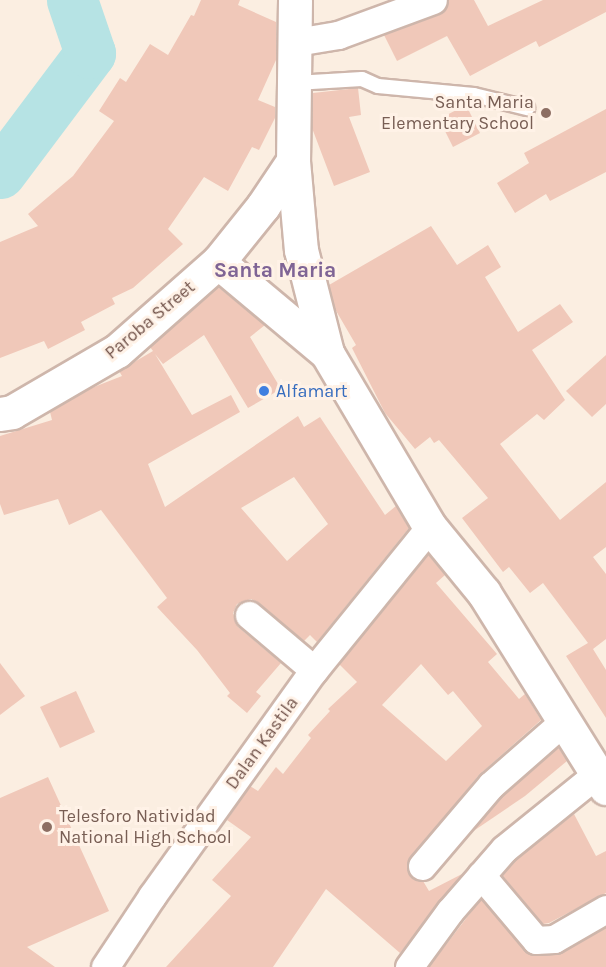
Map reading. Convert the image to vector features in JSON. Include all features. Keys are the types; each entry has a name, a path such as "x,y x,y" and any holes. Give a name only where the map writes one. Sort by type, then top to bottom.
{"street":[{"path":"295,0 293,161 301,250 327,353 430,527 484,593 602,781 504,849 450,911 409,967"},
{"path":"296,42 338,34 433,0"},
{"name":"Paroba Street","path":"0,414 12,412 117,351 218,261 263,206 293,161"},
{"path":"218,261 327,353"},
{"name":"Dalan Kastila","path":"105,967 152,896 314,670 430,527"},
{"path":"249,615 314,670"},
{"path":"422,866 491,785 564,721"},
{"path":"481,875 536,940 554,939 606,909"}],"lane":[{"path":"295,83 362,79 378,86 474,95 526,108"}],"building":[{"path":"201,0 240,0 238,5 276,22 276,60 258,100 275,107 275,118 259,150 252,147 228,191 204,177 168,229 183,244 133,288 112,298 115,304 81,322 85,330 48,349 44,341 0,358 0,242 38,226 28,214 73,176 114,121 99,111 120,78 126,82 150,44 168,55 191,15 194,16"},
{"path":"448,0 474,0 488,26 543,0 606,0 606,12 539,47 536,41 470,76 447,36 397,61 384,35 439,15 445,10"},
{"path":"358,88 361,115 349,117 370,172 334,186 312,128 313,93"},
{"path":"466,105 480,133 453,147 439,119"},
{"path":"606,109 606,172 550,201 546,194 515,213 497,183 529,163 524,153"},
{"path":"431,226 457,265 488,245 501,267 485,277 518,332 560,304 573,322 532,350 565,400 544,420 537,414 500,444 560,520 606,482 606,547 593,557 606,574 606,639 593,649 606,670 606,718 566,656 588,643 543,583 530,593 509,567 503,572 462,518 488,498 439,440 434,443 430,437 415,449 385,413 352,348 356,345 335,309 329,285"},
{"path":"218,287 265,325 250,337 281,389 248,408 204,335 163,364 155,354 192,415 231,395 240,412 148,464 165,507 298,416 304,427 320,417 385,515 396,506 409,528 317,642 310,635 304,641 259,603 251,599 237,604 233,613 238,627 281,663 256,692 261,696 247,713 227,696 230,693 197,650 157,607 167,598 101,510 69,525 58,499 4,515 0,504 0,436 52,420 50,412 89,389 122,376 119,371 153,351 150,347","holes":["294,477 328,524 287,561 241,508"]},
{"path":"606,355 606,404 592,417 566,391"},
{"path":"428,554 445,575 436,583 497,654 488,662 519,699 525,694 541,720 479,775 407,863 411,878 423,881 429,891 462,874 400,953 326,889 273,967 166,967 231,896 212,880 251,837 227,820 250,786 258,791 276,767 283,774 311,738 308,735 330,711 328,709 357,682 339,664","holes":["421,664 448,695 453,691 482,726 446,761 382,705"]},
{"path":"0,663 25,696 0,715"},
{"path":"76,691 95,732 60,748 40,707"},
{"path":"558,747 567,761 525,796 472,832 502,796"},
{"name":"Telesforo Natividad National High School","path":"48,777 109,911 27,947 55,967 0,967 0,798"},
{"path":"574,814 596,856 606,851 606,893 543,924 502,875 515,860"},
{"path":"481,899 530,955 561,953 606,927 606,967 429,967"}],"waterway":[{"path":"0,173 90,53 72,0"}],"place":[{"name":"Santa Maria Elementary School","path":"546,113"},
{"name":"Alfamart","path":"264,391"},
{"name":"Telesforo Natividad National High School","path":"47,827"}],"district":[{"name":"Santa Maria","path":"275,270"}]}
